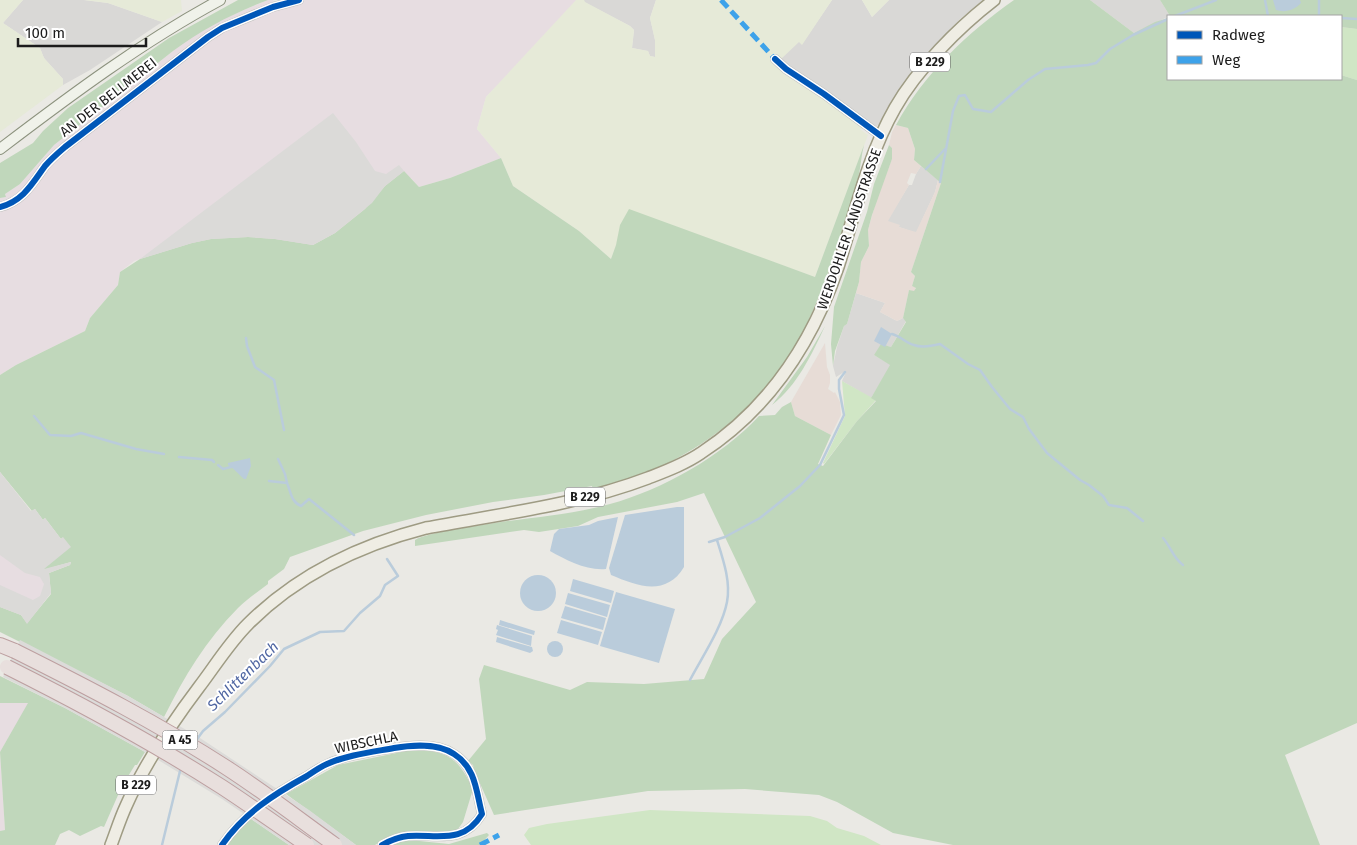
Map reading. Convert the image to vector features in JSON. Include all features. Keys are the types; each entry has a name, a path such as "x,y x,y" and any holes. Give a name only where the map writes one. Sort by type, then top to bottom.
{"highway":[{"name":"A 45","path":"0,645 150,721 228,769 336,845"},
{"name":"A 45","path":"4,666 72,699 156,748 223,788 307,845"}],"main road":[{"path":"0,149 94,79 188,17 220,0"},
{"name":"WERDOHLER LANDSTRASSE","path":"111,845 125,807 148,763 195,692 233,641 249,624 299,582 346,556 406,533 559,504 620,489 660,473 701,453 741,422 774,389 812,330 838,267 881,136 894,109 912,82 958,31 994,0"}],"street":[{"name":"AN DER BELLMEREI","path":"0,207 23,196 47,164 64,146 196,45 222,28 273,7 299,0"},
{"name":"WERDOHLER LANDSTRASSE","path":"775,59 786,69 881,136"},
{"name":"WIBSCHLA","path":"222,845 232,830 280,790 326,764 370,752 416,746 447,750 461,760 474,778 478,788 482,814 475,825 451,838 409,836 394,839 382,845"}],"shaded area":[{"path":"23,0 84,0 108,3 162,22 90,70 63,85 63,79 44,58 40,48 3,23"},
{"path":"268,0 273,0 274,3 283,0 576,0 577,2 486,97 477,129 501,158 450,178 419,187 411,178 335,233 313,245 248,237 134,261 120,272 118,285 90,318 85,331 16,365 0,375 0,198 6,197 5,194 20,184 54,145 190,38 220,20"},
{"path":"584,0 656,0 650,18 655,40 655,57 650,56 648,51 632,48 634,30 630,26 584,2"},
{"path":"832,0 862,0 872,17 889,0 983,0 960,19 918,64 893,100 879,125 874,127 779,60 799,41 802,44"},
{"path":"1090,0 1160,0 1169,15 1134,33"},
{"path":"333,113 356,142 375,171 386,174 399,165 404,171 385,186 372,203 335,233 313,245 248,237 211,239 140,259"},
{"path":"896,125 908,128 915,149 914,160 921,166 916,174 911,173 907,183 909,185 888,221 900,225 899,227 916,232 935,192 938,180 941,183 911,272 915,276 912,286 916,287 914,292 909,290 903,318 897,321 880,312 885,303 856,293 861,262 869,246 868,230 877,198 892,159 892,148 889,145"},
{"path":"921,166 938,180 935,192 916,233 887,221 909,185 912,185"},
{"path":"856,293 885,303 880,312 897,321 903,318 906,321 891,347 886,346 874,355 891,365 871,398 842,381 846,372 836,377 833,366 837,347 844,326 847,324"},
{"path":"825,343 827,367 830,375 828,389 835,392 840,402 841,415 831,435 795,416 791,402"},
{"path":"0,472 44,569 51,593 21,615 0,607"},
{"path":"0,472 31,511 35,509 43,520 45,518 61,539 63,537 71,547 44,569 71,562 70,565 49,573 51,593 27,624 21,615 0,607 0,585 33,600 40,596 44,584 40,577 25,573 0,555"},
{"path":"0,703 29,703 0,752"},
{"path":"0,752 5,830 0,831"}],"green space":[{"path":"0,0 23,0 3,23 40,48 44,58 63,79 63,85 0,132"},
{"path":"84,0 181,0 182,11 162,22 108,3"},
{"path":"238,0 268,0 219,22 173,51 54,145 20,184 5,194 6,197 0,198 0,163 33,143 68,108 169,38"},
{"path":"576,0 584,0 630,26 634,30 632,48 648,51 650,56 655,57 655,40 650,18 656,0 832,0 802,45 799,42 780,60 863,126 861,130 868,135 815,277 629,210 611,259 579,231 513,186 501,158 477,129 486,97"},
{"path":"862,0 889,0 872,17"},
{"path":"1014,0 1090,0 1134,33 1155,22 1167,18 1167,80 1342,80 1342,75 1357,80 1357,723 1285,755 1320,845 953,845 893,833 837,802 819,795 745,789 648,791 494,815 473,765 468,761 486,739 479,679 484,665 570,690 587,682 644,684 704,679 722,639 756,602 704,493 677,502 598,517 578,526 539,532 524,530 415,546 415,540 431,534 456,529 556,515 630,498 670,481 690,470 727,445 759,416 775,415 782,407 791,402 795,416 831,435 818,464 823,466 857,421 876,401 871,398 890,365 874,355 881,344 891,347 906,322 903,318 909,290 914,291 916,288 912,286 915,276 911,272 941,183 914,160 915,149 908,128 896,125 907,106 933,72 963,41"},
{"path":"1160,0 1357,0 1357,29 1342,27 1342,15 1169,15"},
{"path":"1342,27 1357,29 1357,80 1342,75"},
{"path":"864,145 854,195 817,302 802,334 770,383 750,405 704,442 679,457 653,470 610,486 593,490 592,486 426,515 363,531 290,557 284,569 268,581 268,584 241,605 226,620 188,673 164,717 128,696 0,632 0,607 21,615 27,623 51,594 49,573 70,565 71,562 43,570 63,537 61,539 45,518 43,520 35,509 32,511 0,472 0,375 16,365 85,331 90,318 118,285 120,272 140,259 211,239 248,237 313,245 335,233 365,209 385,186 404,171 419,187 450,178 501,158 513,186 579,231 611,259 620,225 629,209 815,277"},
{"path":"889,145 892,148 892,159 872,215 868,230 869,246 861,262 859,282 847,324 844,326 835,351 833,366 831,344 834,307 867,212 874,184"},
{"path":"825,326 796,379 789,389 772,405 807,357"},
{"path":"842,381 876,400 857,421 824,464 845,416"},
{"path":"0,676 65,708 145,752 122,786 104,827 101,826 80,836 69,830 60,834 55,845 0,845 0,831 5,830 0,752 28,703 0,703"},
{"path":"411,750 433,752 449,758 462,769 473,789 463,822 458,829 449,834 405,832 389,837 375,845 356,845 286,794 338,765"},
{"path":"650,810 810,816 827,821 837,828 864,836 881,845 531,845 524,835 529,828 547,824"},
{"path":"251,819 289,845 226,845"},
{"path":"487,833 489,835 480,845 390,845 399,841 410,840 449,844"}],"water":[{"path":"1273,0 1300,0 1301,3 1290,10 1279,11 1276,10"},
{"path":"881,327 892,334 885,347 874,341"},
{"path":"250,458 251,466 246,479 228,465 228,463"},
{"path":"684,507 684,567 677,576 660,586 650,586 631,583 611,575 609,568 625,515"},
{"path":"618,517 606,569 584,567 550,551 554,534 559,529 589,525"},
{"path":"538,575 550,581 556,593 550,605 538,611 526,605 520,593 526,581"},
{"path":"573,579 614,591 611,603 570,591"},
{"path":"616,592 675,609 659,663 600,646"},
{"path":"568,593 610,605 607,617 565,604"},
{"path":"565,606 606,618 603,630 561,618"},
{"path":"500,620 535,631 534,635 499,625"},
{"path":"561,620 602,632 598,645 557,633"},
{"path":"497,625 532,636 531,646 496,635"},
{"path":"497,637 532,647 533,651 530,653 496,642"},
{"path":"552,641 558,641 563,646 561,655 552,657 547,652 547,646"}],"pier":[{"path":"20,640 128,696 200,738 309,810 356,845 289,845 222,799 145,752 65,708 3,677"}],"waterway":[{"name":"Schlittenbach","path":"1178,15 1216,0"},
{"name":"Schlittenbach","path":"1265,0 1268,15"},
{"path":"1319,0 1319,15"},
{"name":"Schlittenbach","path":"1342,18 1357,19"},
{"name":"Schlittenbach","path":"940,182 953,111 959,96 965,95 973,109 991,112 1028,80 1045,69 1096,63 1110,49 1133,35 1167,19"},
{"path":"926,169 945,149"},
{"path":"892,334 917,346 940,344 968,364 980,370 1010,409 1023,417 1029,429 1047,453 1103,496 1109,505 1127,508 1143,521"},
{"path":"246,338 255,367 274,380 284,430"},
{"name":"Schlittenbach","path":"709,542 725,537 760,518 800,486 820,465 844,415 839,380 845,372"},
{"path":"34,416 50,435 71,436 81,433 136,449 164,454"},
{"path":"179,457 212,460 214,462"},
{"path":"278,459 287,483"},
{"path":"218,465 223,469 231,467"},
{"path":"269,481 287,483 293,499 298,504 301,506 309,499 354,535"},
{"path":"1163,538 1183,565"},
{"path":"690,680 721,622 727,602 727,579 717,540"},
{"name":"Schlittenbach","path":"195,742 203,731 225,712 284,649 320,632 344,631 360,613 380,596 385,585 398,576 387,559"},
{"name":"Schlittenbach","path":"162,845 181,767"}],"marked path":[{"path":"721,0 775,59"},
{"path":"480,845 499,835"}],"cycle path":[{"path":"0,207 15,201 21,196 47,163 65,147 208,37 222,28 273,7 299,0"},
{"path":"775,59 786,69 881,136"},
{"path":"222,845 249,814 283,790 319,768 335,761 368,752 416,746 432,746 448,750 461,760 471,773 482,814 475,824 458,834 449,836 404,836 382,845"}]}
